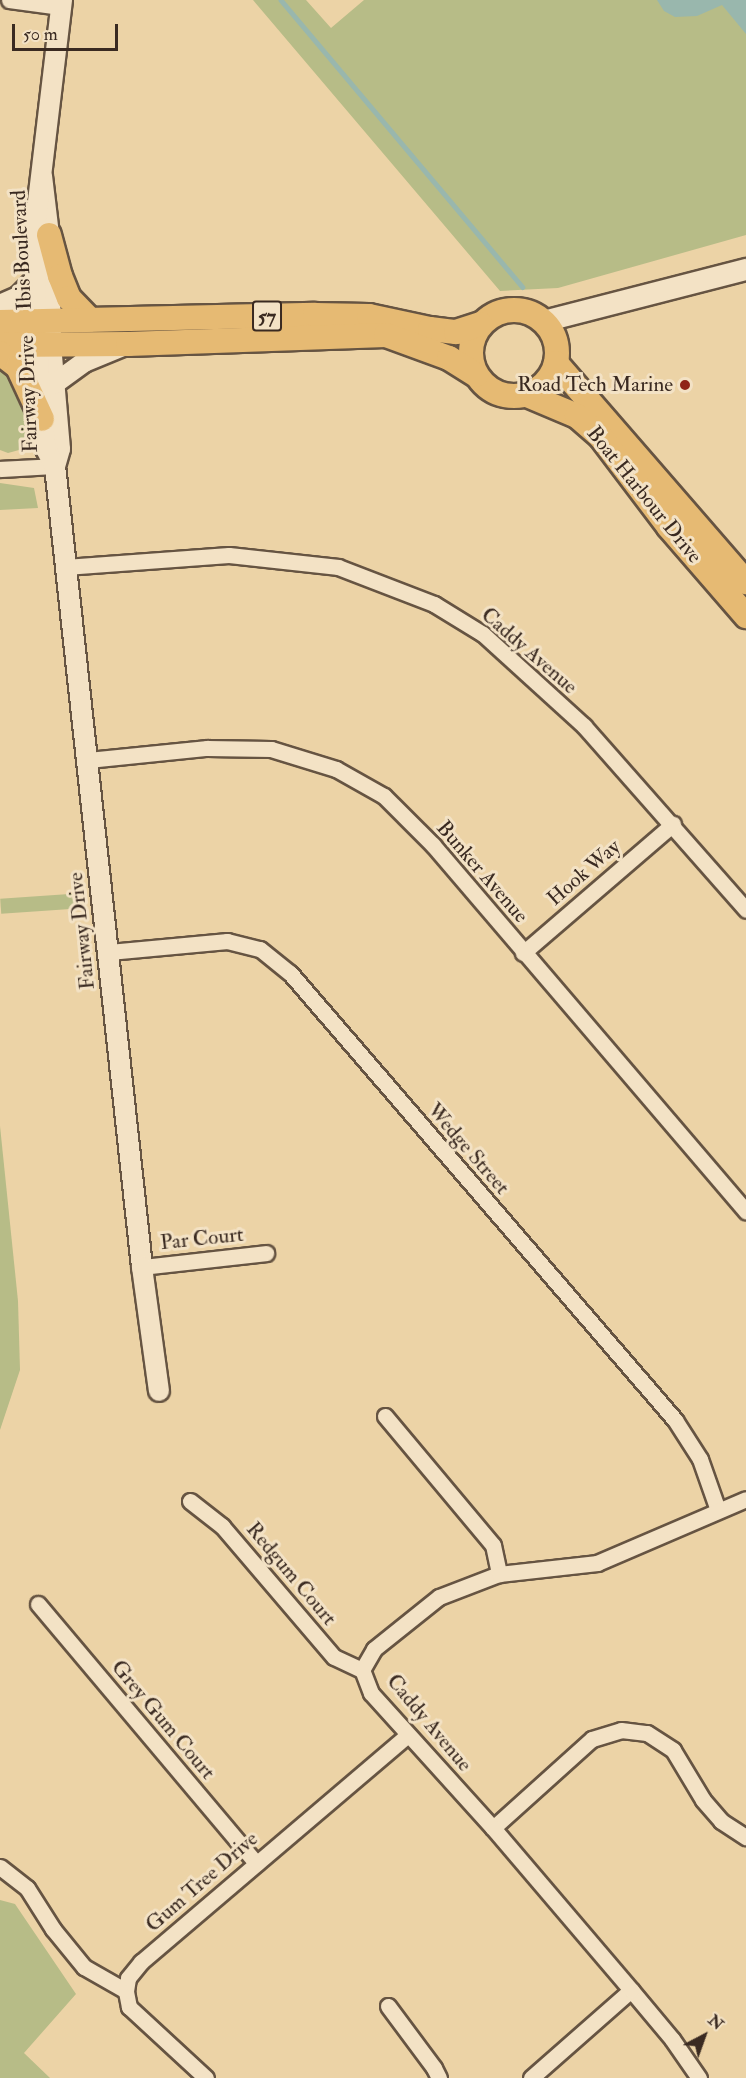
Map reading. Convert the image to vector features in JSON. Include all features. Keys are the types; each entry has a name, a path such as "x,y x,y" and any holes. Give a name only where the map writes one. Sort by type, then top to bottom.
{"main road":[{"path":"49,236 60,276 69,298 90,320"},
{"path":"527,395 546,382 556,363 554,338 543,321 746,269"},
{"name":"57","path":"0,345 90,320 347,315 369,316 456,332 482,324 499,312 522,310 543,321"},
{"name":"57","path":"0,322 43,333 128,344 386,335 449,358 476,375 489,388 510,396 527,395"},
{"path":"476,375 471,359 471,347 482,324"},
{"path":"0,353 18,367 42,419"},
{"name":"Boat Harbour Drive","path":"556,363 746,582"},
{"name":"Boat Harbour Drive","path":"527,395 577,416 601,436 669,527 746,616"}],"street":[{"path":"9,0 62,3"},
{"name":"Ibis Boulevard","path":"43,333 35,280 34,235 62,3"},
{"name":"Ibis Boulevard","path":"42,176 49,236 43,333"},
{"path":"0,305 18,297 35,280"},
{"name":"Fairway Drive","path":"43,333 54,384 60,449 55,466 65,567 142,1267 159,1391"},
{"name":"Fairway Drive","path":"43,333 42,419 46,449 55,466"},
{"path":"54,384 84,362 128,344"},
{"path":"0,469 55,466"},
{"name":"Caddy Avenue","path":"65,567 229,555 338,567 434,604 483,634 584,726 673,824 746,910"},
{"name":"Bunker Avenue","path":"88,760 207,748 271,749 336,769 384,796 433,845 746,1211"},
{"name":"Hook Way","path":"523,953 673,824"},
{"name":"Wedge Street","path":"109,952 227,941 260,949 290,973 675,1420 700,1459 718,1510"},
{"name":"Par Court","path":"142,1267 266,1253"},
{"path":"385,1416 493,1545 499,1574"},
{"name":"Caddy Avenue","path":"699,2078 672,2039 493,1828 371,1693 363,1670 374,1649 439,1596 499,1574 597,1563 746,1499"},
{"name":"Redgum Court","path":"190,1501 222,1526 334,1657 363,1670"},
{"name":"Grey Gum Court","path":"38,1604 256,1863"},
{"path":"493,1828 592,1739 621,1730 647,1733 673,1750 715,1814 746,1837"},
{"name":"Gum Tree Drive","path":"126,1991 128,1978 141,1962 408,1735"},
{"path":"0,1867 27,1888 53,1929 84,1966 126,1991 129,2007 206,2078"},
{"path":"531,2078 631,1990"},
{"path":"388,2006 439,2078"}],"green space":[{"path":"253,0 306,0 331,28 364,0 746,0 746,235 558,288 500,291"},
{"path":"0,362 33,414 29,441 19,450 8,453 0,450"},
{"path":"0,483 34,488 38,508 0,510"},
{"path":"84,893 85,908 1,914 0,899"},
{"path":"0,1126 18,1301 20,1370 0,1430"},
{"path":"0,1900 15,1904 76,1994 24,2053 50,2078 0,2078"}],"water":[{"path":"657,0 746,0 746,34 722,5 697,16 675,17 664,11"}],"waterway":[{"path":"281,0 523,287"}],"place":[{"name":"Road Tech Marine","path":"685,385"}]}
